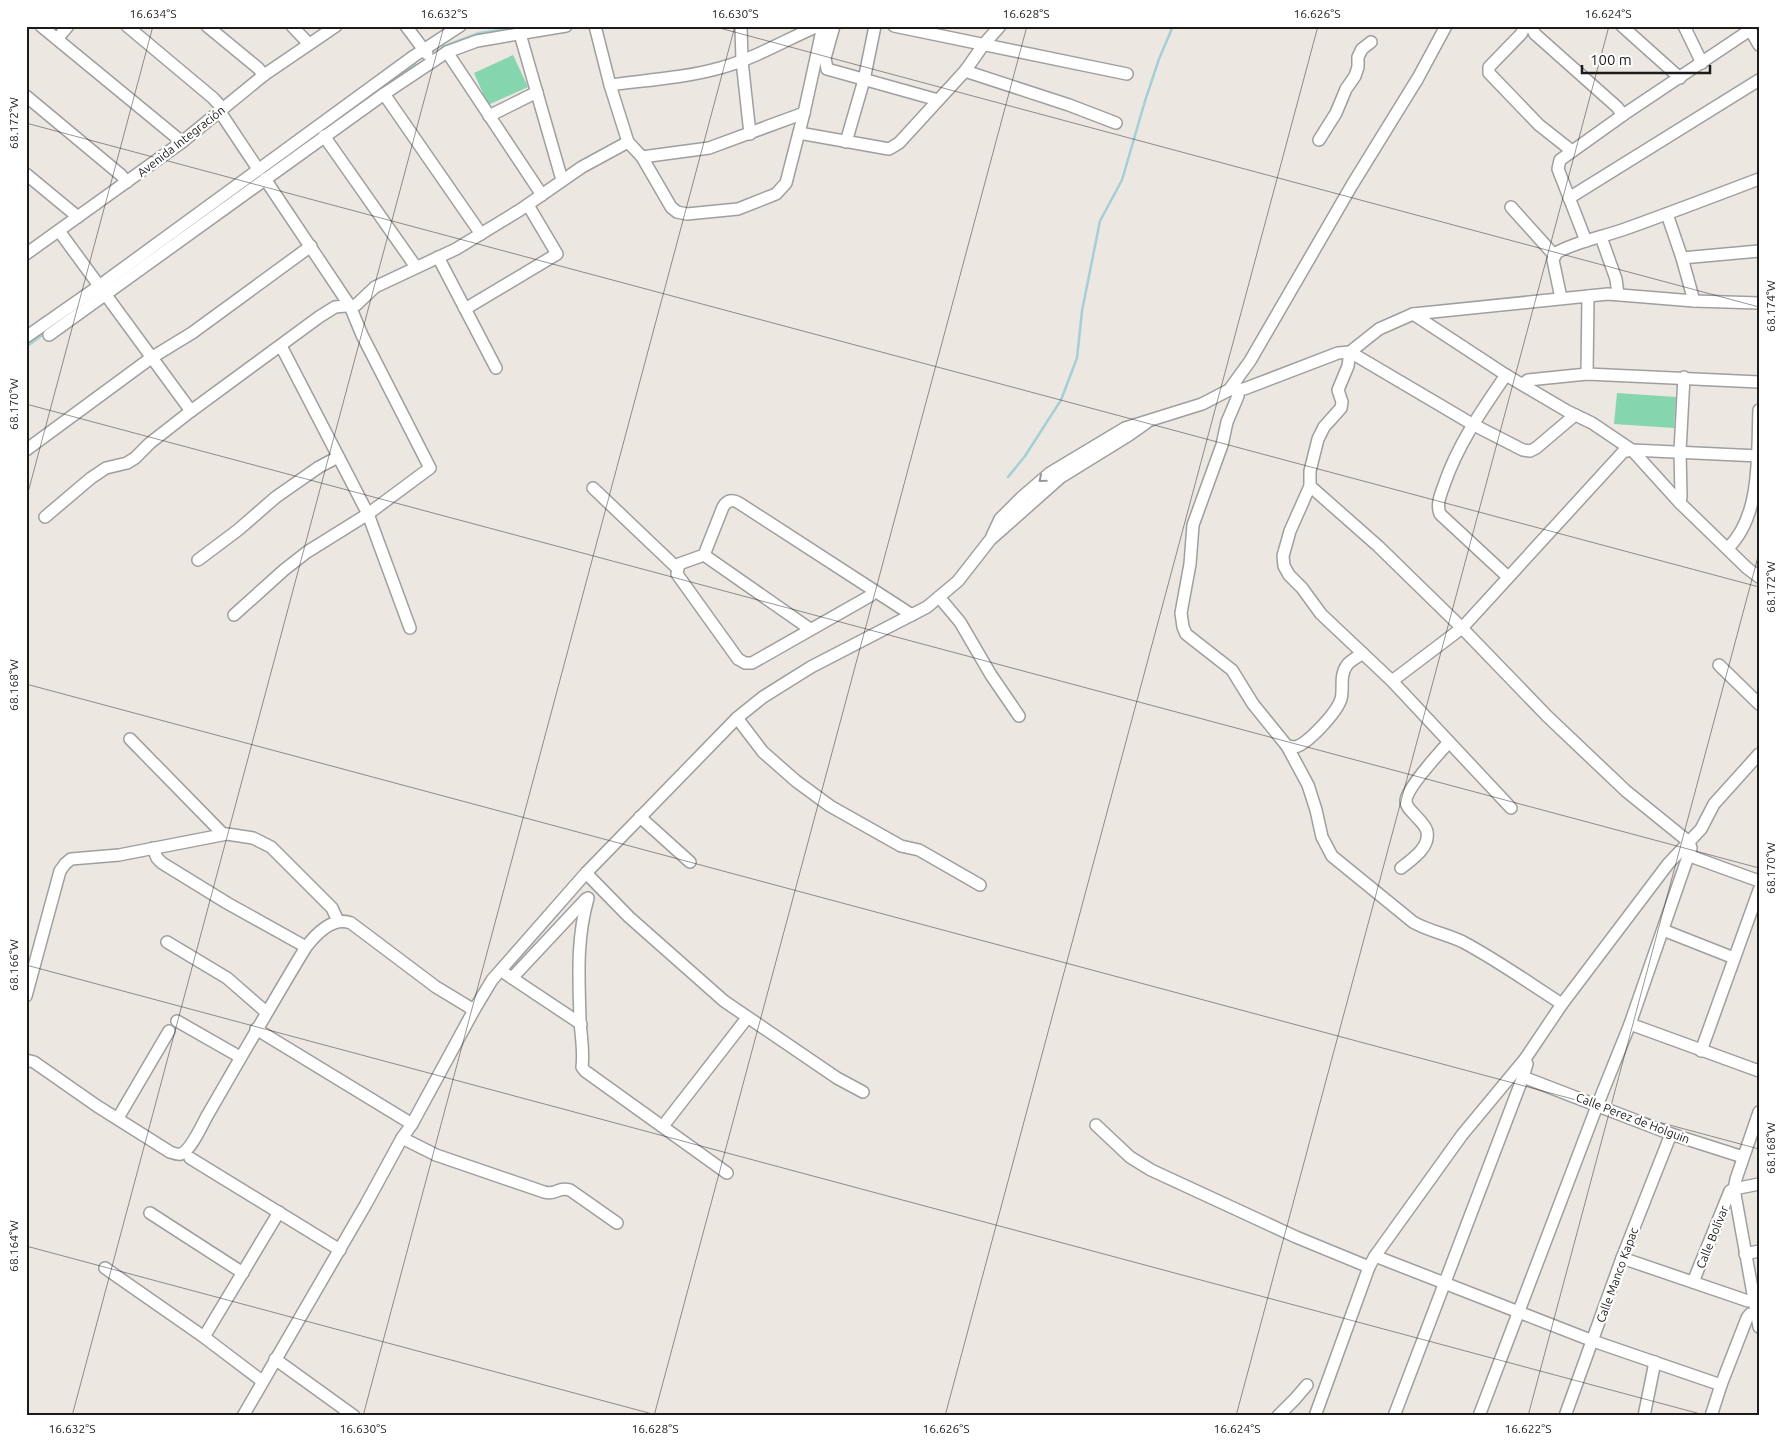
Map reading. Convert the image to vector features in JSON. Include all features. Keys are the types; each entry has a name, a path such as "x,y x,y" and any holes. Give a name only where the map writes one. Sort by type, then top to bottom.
{"street":[{"path":"41,26 182,142"},
{"path":"57,40 68,26"},
{"path":"127,26 206,91 221,110 258,169"},
{"path":"207,26 258,68 264,76"},
{"path":"292,26 309,44"},
{"name":"Avenida Integración","path":"26,254 182,142 264,76 336,26"},
{"path":"406,26 432,62"},
{"path":"49,335 102,290 258,169 424,49 460,26"},
{"path":"26,337 102,290 447,52 477,41 566,26"},
{"path":"595,26 610,85 628,142 642,158 667,201 675,211 687,214 738,209 776,194 786,183 823,26"},
{"path":"741,26 742,61 750,134"},
{"path":"610,85 687,76 719,68 742,61 818,26"},
{"path":"834,26 825,58 827,68 938,100"},
{"path":"846,142 864,80 875,26"},
{"path":"894,26 1127,74"},
{"path":"799,133 889,150 900,143 965,71 984,44 1000,26"},
{"path":"1233,389 1352,185 1418,78 1446,26"},
{"path":"1572,151 1539,125 1489,73 1489,67 1521,34 1524,26 1530,26 1535,34 1617,107 1623,115"},
{"path":"1622,26 1680,78"},
{"path":"1684,26 1702,63"},
{"path":"1586,241 1558,166 1560,160 1623,115 1702,63 1749,28 1759,45"},
{"path":"520,34 562,180"},
{"path":"1319,140 1336,113 1346,88 1355,76 1362,49 1370,42"},
{"path":"447,52 542,195"},
{"path":"965,71 1069,105 1116,123"},
{"path":"1569,198 1759,80"},
{"path":"489,116 537,92"},
{"path":"384,94 481,234"},
{"path":"26,96 127,182"},
{"path":"642,158 709,148 804,113"},
{"path":"324,136 416,267"},
{"path":"45,517 91,478 106,468 127,463 191,411 319,316 335,307 359,303 375,287 481,234 528,205 582,167 628,142"},
{"path":"26,174 78,216"},
{"path":"234,616 284,570 307,552 368,514 430,468 362,335 350,306 265,179"},
{"path":"1562,298 1554,260 1556,252 1667,214 1759,179"},
{"path":"465,309 557,254 528,205"},
{"path":"1511,207 1555,256"},
{"path":"1667,214 1694,301"},
{"path":"59,231 191,411"},
{"path":"1601,237 1616,279 1618,294"},
{"path":"26,450 151,358 192,333 311,246"},
{"path":"1682,258 1759,251"},
{"path":"438,257 496,368"},
{"path":"243,1416 340,1250 402,1138 412,1124 474,1010 500,970 586,873 737,718 763,697 811,667 853,644 881,632 939,597 958,581 990,540 1062,477 1129,436 1146,423 1202,404 1233,389 1244,389 1338,353 1350,352 1380,329 1413,314 1618,294 1694,301 1759,303"},
{"path":"1587,374 1588,296"},
{"path":"1413,314 1506,375 1592,423 1632,450 1680,503 1747,568 1759,577"},
{"path":"281,346 368,514 410,628"},
{"path":"1350,352 1472,424 1521,449 1530,451 1536,448 1575,415"},
{"path":"1350,352 1348,366 1338,390 1342,402 1341,408 1324,427 1318,439 1310,472 1310,486 1290,531 1283,556 1284,566 1289,575 1302,588 1321,614 1392,681 1511,808"},
{"path":"1522,384 1528,380 1587,374 1684,377 1759,382"},
{"path":"1506,375 1472,424 1452,462 1438,509 1440,514 1508,577"},
{"path":"1680,503 1680,451 1684,377"},
{"path":"1233,389 1238,396 1227,422 1219,454 1194,524 1190,564 1181,613 1186,634 1232,670 1253,704 1287,746 1308,784 1322,837 1332,856 1413,922 1472,947 1562,1004"},
{"path":"1728,548 1739,534 1750,509 1758,456 1759,410"},
{"path":"1392,681 1462,628 1623,452 1632,450 1680,451 1758,456"},
{"path":"198,560 238,530 276,497 319,467 338,457"},
{"path":"1310,486 1378,546 1462,628 1547,716 1626,792 1688,842 1691,848 1690,856 1630,1024 1478,1416"},
{"path":"593,488 677,568"},
{"path":"875,591 870,596 752,662 743,662 738,659 677,574 677,568 679,564 704,555 725,504 730,501 736,501 875,591 912,615"},
{"path":"704,555 810,629"},
{"path":"939,597 960,622 992,676 1019,716"},
{"path":"1287,746 1295,747 1306,741 1330,717 1342,696 1341,677 1347,665 1362,653"},
{"path":"1719,665 1759,704"},
{"path":"737,718 763,752 796,781 830,806 901,846 919,850 980,885"},
{"path":"130,740 223,834"},
{"path":"1401,868 1418,854 1426,842 1427,833 1424,825 1408,807 1406,800 1410,789 1449,742"},
{"path":"1315,1416 1372,1262 1462,1135 1525,1059 1562,1004 1668,864 1701,829 1714,804 1759,754"},
{"path":"640,817 690,862"},
{"path":"26,996 60,871 71,859 119,855 223,834 244,836 271,847 332,908 338,921"},
{"path":"153,848 157,858 162,863 227,903 306,946"},
{"path":"1690,856 1759,881"},
{"path":"586,873 630,917 724,1002 837,1078 864,1092"},
{"path":"512,978 599,886"},
{"path":"1701,1050 1759,890"},
{"path":"588,898 581,922 578,961 583,1053 582,1067 727,1173"},
{"path":"26,1060 34,1062 97,1106 170,1152 182,1154 198,1133 256,1029 306,946 323,930 338,921 347,921 354,925 436,987 474,1010"},
{"path":"1663,930 1734,958"},
{"path":"167,942 227,978 266,1012"},
{"path":"500,970 581,1024"},
{"path":"663,1126 747,1018"},
{"path":"178,1021 240,1057"},
{"path":"1630,1024 1759,1071"},
{"path":"256,1029 412,1124"},
{"path":"118,1118 169,1031"},
{"path":"1394,1416 1524,1077 1527,1064 1525,1059"},
{"name":"Calle Perez de Holguin","path":"1524,1077 1670,1134 1743,1157"},
{"path":"1758,1117 1743,1157 1734,1189 1759,1327"},
{"path":"1096,1125 1130,1157 1151,1170 1296,1237 1446,1284 1593,1341 1721,1385"},
{"name":"Calle Manco Kapac","path":"1565,1416 1622,1258 1670,1134"},
{"path":"402,1138 436,1154 544,1192 551,1194 564,1188 570,1190 617,1223"},
{"path":"190,1158 340,1250"},
{"path":"1734,1189 1759,1184"},
{"name":"Calle Bolívar","path":"1693,1282 1730,1191 1734,1189"},
{"path":"204,1337 279,1212"},
{"path":"150,1213 243,1273"},
{"path":"1745,1254 1759,1251"},
{"path":"1622,1258 1748,1301 1754,1301"},
{"path":"105,1268 204,1337 262,1381"},
{"path":"1711,1416 1747,1318 1750,1314 1758,1314"},
{"path":"275,1359 354,1416"},
{"path":"1644,1416 1656,1362"},
{"path":"1278,1416 1307,1385"}],"green space":[{"path":"513,55 528,87 488,105 474,73"},
{"path":"1617,393 1676,397 1674,428 1614,424"}],"waterway":[{"path":"442,47 479,33 529,26"},
{"path":"1008,477 1025,456 1061,400 1077,358 1082,311 1100,221 1122,180 1145,101 1159,59 1173,26"},
{"path":"382,88 415,64"},
{"path":"26,347 45,333"}]}
